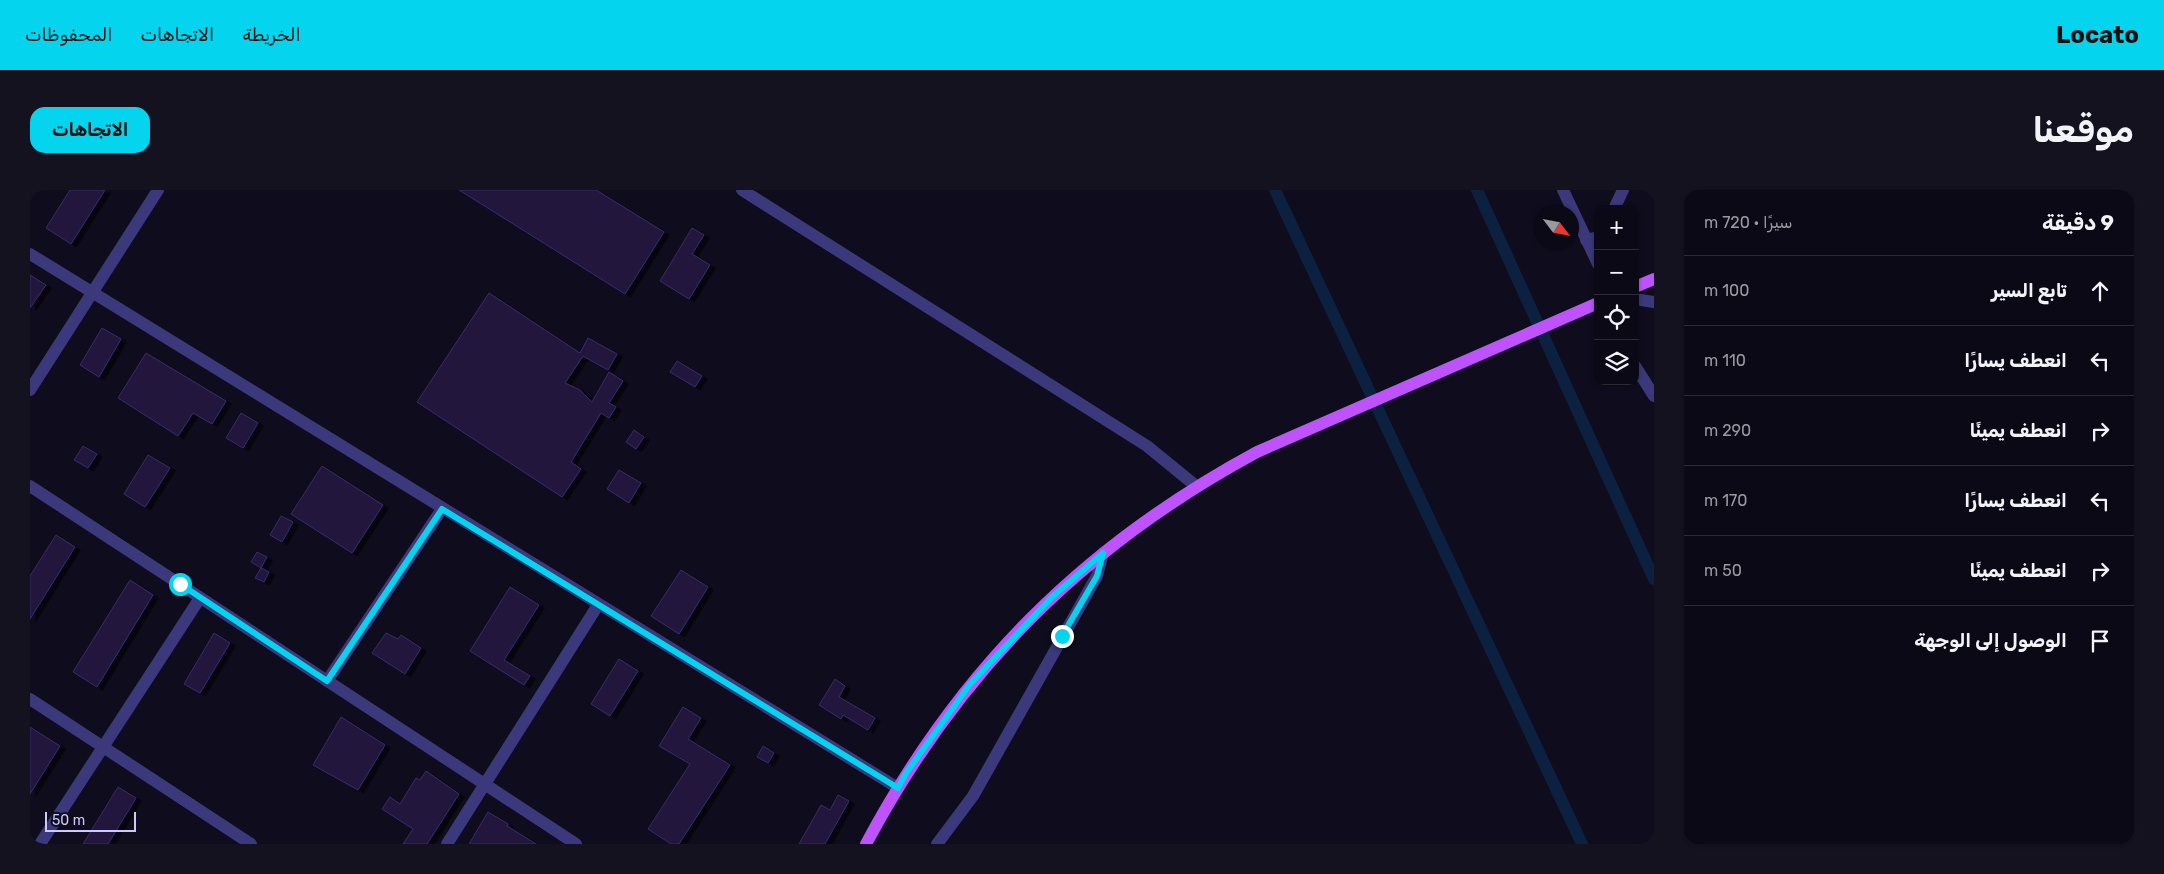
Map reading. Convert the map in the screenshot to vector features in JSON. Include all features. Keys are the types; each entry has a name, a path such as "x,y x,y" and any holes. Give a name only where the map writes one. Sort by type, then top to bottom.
{"main road":[{"path":"1639,285 1654,279"},
{"path":"866,844 906,773 970,684 1052,597 1103,553 1196,486 1257,452 1396,392 1514,338 1594,305"}],"street":[{"path":"30,390 158,190"},
{"path":"742,190 1147,446 1196,486"},
{"path":"1563,190 1592,238"},
{"path":"1616,205 1623,190"},
{"path":"30,254 898,788"},
{"path":"1639,300 1654,302"},
{"path":"1639,372 1654,396"},
{"path":"30,486 576,844"},
{"path":"327,681 442,509"},
{"path":"937,844 973,796 1097,576 1103,553"},
{"path":"40,844 200,598"},
{"path":"447,844 598,605"},
{"path":"30,699 252,844"}],"building":[{"path":"70,190 105,190 71,244 46,228"},
{"path":"459,190 596,190 664,232 625,294"},
{"path":"692,228 704,235 692,254 710,265 689,299 660,281"},
{"path":"30,275 46,285 30,308"},
{"path":"489,293 580,353 588,338 617,354 608,370 583,356 565,383 580,390 592,402 609,372 623,381 609,403 616,407 609,418 601,413 571,462 581,469 562,497 417,402"},
{"path":"102,328 121,339 99,377 80,365"},
{"path":"146,353 226,401 212,424 193,413 178,436 118,398"},
{"path":"677,361 702,376 695,387 670,372"},
{"path":"241,413 258,423 243,448 226,438"},
{"path":"634,430 644,437 636,449 626,442"},
{"path":"83,446 97,454 88,468 74,460"},
{"path":"148,455 170,468 145,507 124,494"},
{"path":"322,466 383,505 352,553 291,514"},
{"path":"619,470 641,483 629,503 607,489"},
{"path":"281,516 293,522 282,542 270,535"},
{"path":"56,535 75,547 30,619 30,576"},
{"path":"257,552 267,557 261,568 251,562"},
{"path":"261,568 269,572 264,582 255,578"},
{"path":"681,570 708,587 679,634 651,616"},
{"path":"130,580 153,595 97,687 73,672"},
{"path":"510,587 539,605 504,660 530,676 524,685 470,651"},
{"path":"214,633 230,643 200,693 184,684"},
{"path":"386,633 398,639 401,635 421,648 405,674 372,653"},
{"path":"619,659 638,671 610,716 591,704"},
{"path":"835,679 845,686 839,697 875,718 868,730 843,715 841,719 819,705"},
{"path":"683,707 701,718 688,739 730,765 679,844 671,844 648,829 690,764 659,746"},
{"path":"341,717 385,745 358,790 313,765"},
{"path":"30,727 60,746 30,794"},
{"path":"763,746 774,753 768,763 757,757"},
{"path":"426,771 459,794 427,844 403,844 413,829 382,809 390,797 400,804 416,778 420,780"},
{"path":"118,787 136,798 108,844 83,844"},
{"path":"838,795 849,801 825,844 799,844 821,805 830,810"},
{"path":"488,812 508,824 507,826 536,844 469,844"}],"waterway":[{"path":"1275,190 1582,844"},
{"path":"1477,190 1654,579"}],"route":[{"path":"180,584 327,681 442,509 898,788 906,773 970,684 1052,597 1103,553 1097,576 1062,636"}]}
